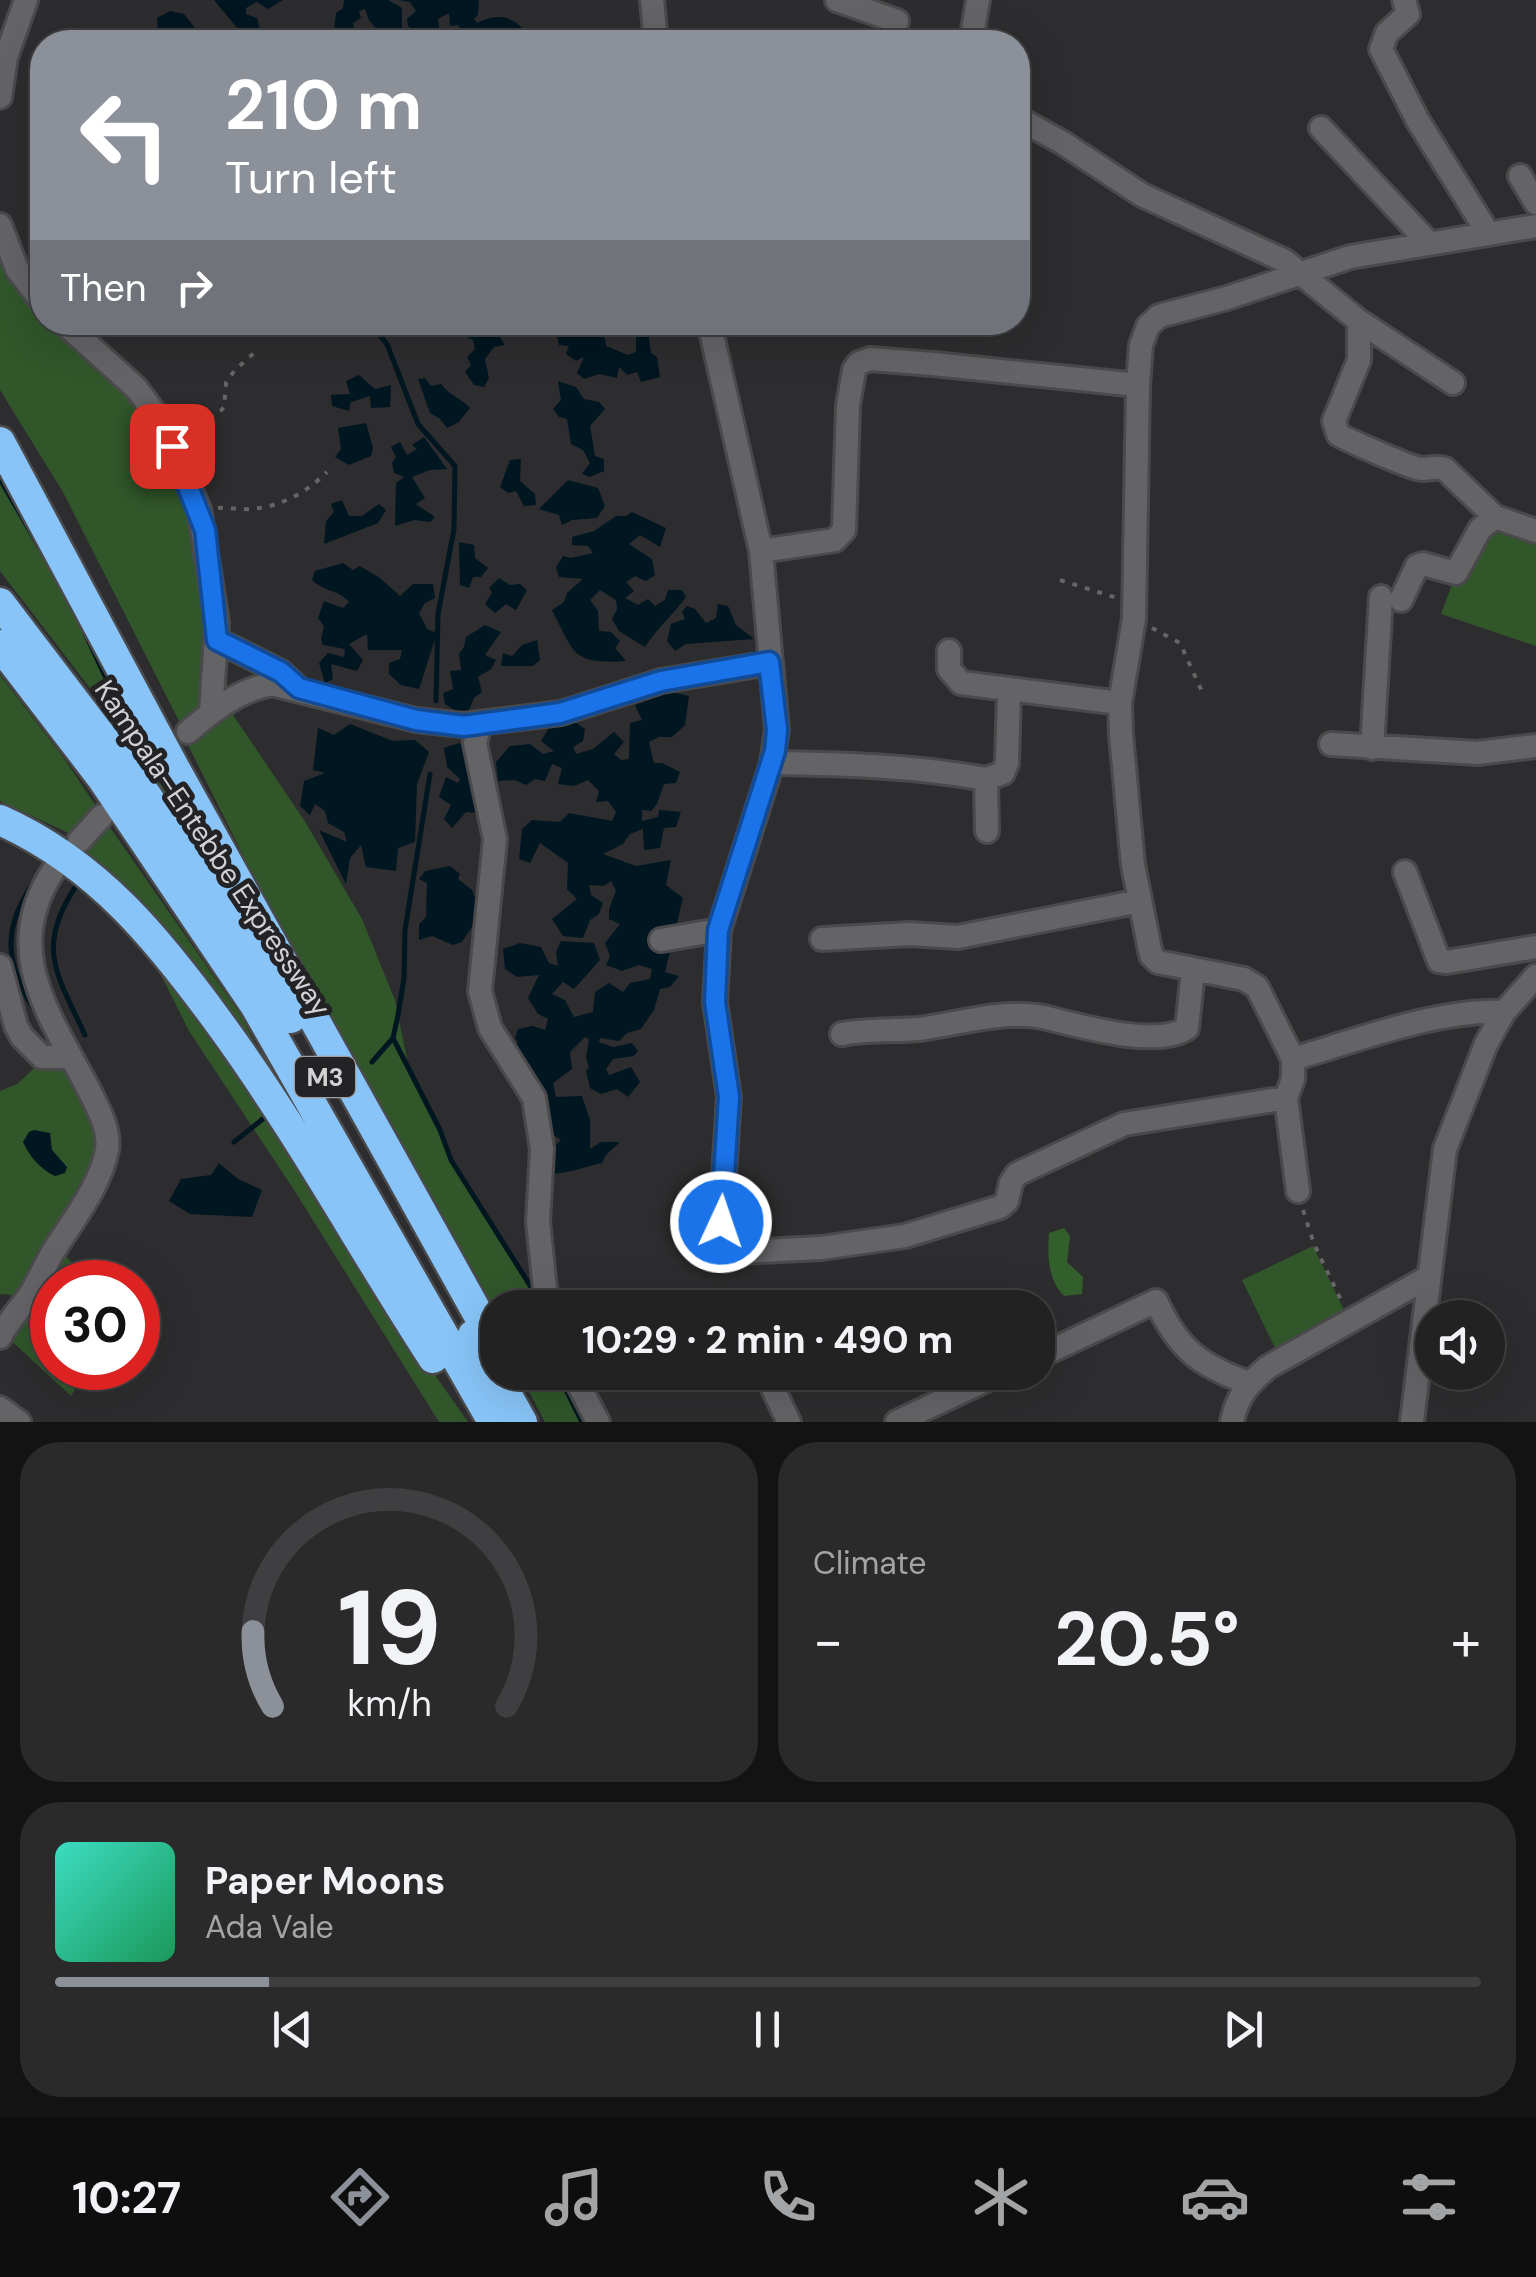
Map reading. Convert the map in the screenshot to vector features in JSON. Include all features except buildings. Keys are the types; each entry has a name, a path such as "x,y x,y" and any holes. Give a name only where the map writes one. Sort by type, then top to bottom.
{"highway":[{"path":"0,442 194,803 480,1318"},
{"name":"Kampala–Entebbe Expressway","path":"0,603 146,796 289,1014 508,1404"},
{"name":"M3","path":"0,645 102,778 255,1005 508,1404"},
{"path":"0,820 68,857 90,874 139,920 174,962 276,1105 477,1422"}],"street":[{"path":"0,96 6,58 26,0"},
{"path":"652,0 655,30"},
{"path":"838,0 897,21"},
{"path":"973,30 978,0"},
{"path":"1404,0 1408,14 1387,33 1381,49 1418,120 1488,233"},
{"path":"1030,125 1142,195 1286,261 1358,321 1453,382"},
{"path":"1321,128 1428,242"},
{"path":"1520,176 1536,203"},
{"path":"0,225 17,269 30,286"},
{"path":"1298,1190 1286,1098 1293,1079 1293,1060 1257,987 1244,979 1158,962 1151,954 1133,865 1120,703 1135,612 1142,345 1148,326 1158,316 1302,272 1428,242 1536,226"},
{"path":"1358,321 1359,360 1334,421 1338,434 1350,443 1377,450 1416,468 1445,469 1495,517 1536,531"},
{"path":"78,335 136,388 166,434 199,509 217,640 201,720 250,688 272,684 416,720 480,723 560,713 661,681 769,662"},
{"path":"711,335 761,551 777,730 772,764 718,930 715,1002 729,1097 721,1222 731,1244 741,1252 821,1248 904,1236 1000,1207 1007,1202 1017,1174 1124,1124 1286,1098"},
{"path":"761,551 834,540 844,530 848,406 854,370 859,363 870,360 934,364 1138,386"},
{"path":"1372,748 1391,598 1417,566 1423,564 1456,573 1480,529 1495,517"},
{"path":"217,640 281,672 299,688"},
{"path":"949,651 949,669 961,682 1120,703"},
{"path":"772,764 912,767 986,779 1003,773 1007,763 1010,691"},
{"path":"480,723 476,743 496,839 480,991 490,1028 534,1098 542,1149 538,1222 545,1290"},
{"path":"1331,744 1477,753 1536,746"},
{"path":"986,779 987,831"},
{"path":"79,842 102,816"},
{"path":"0,1337 89,1194 107,1150 108,1134 102,1116 24,967 20,941 23,922 40,887 53,872"},
{"path":"1406,872 1439,961 1536,948"},
{"path":"822,939 910,934 958,937 1140,901"},
{"path":"661,940 718,930"},
{"path":"0,966 22,1038 42,1056 68,1057"},
{"path":"842,1034 1010,1016 1041,1017 1090,1030 1166,1036 1187,1028 1193,971"},
{"path":"1412,1422 1446,1149 1486,1044 1504,1012 1536,976"},
{"path":"1293,1060 1370,1036 1478,1010 1504,1012"},
{"path":"1232,1422 1239,1397 1268,1368 1428,1278"},
{"path":"1055,1349 1156,1301 1170,1331 1198,1360 1249,1383"},
{"path":"581,1390 598,1422"},
{"path":"774,1390 789,1422"},
{"path":"898,1422 966,1390"},
{"path":"0,1408 19,1422"}],"path":[{"path":"166,434 218,414 224,407 226,384 254,353"},
{"path":"199,509 263,508 298,495 327,472"},
{"path":"1060,580 1135,612 1180,643 1204,696"},
{"path":"1298,1190 1314,1244 1350,1319"}],"green space":[{"path":"0,252 16,287 30,302 30,335 63,335 114,378 151,421 196,529 210,618 203,709 183,729 63,492 0,390"},
{"path":"0,455 186,812 180,816 136,748 0,571"},
{"path":"1492,524 1536,535 1536,646 1441,614 1454,579"},
{"path":"0,675 100,812 75,836 0,801"},
{"path":"229,709 304,820 362,919 395,1000 410,1074 456,1166 532,1290 480,1290 480,1298 257,883 187,743"},
{"path":"107,823 242,1017 257,1047 248,1054 80,852"},
{"path":"159,971 250,1088 399,1324 468,1422 439,1422 189,1031"},
{"path":"42,1061 62,1064 72,1073 96,1129 98,1159 42,1260 30,1260 30,1278 13,1295 0,1294 0,1091 17,1084"},
{"path":"1064,1228 1070,1236 1067,1262 1083,1277 1082,1294 1064,1296 1052,1275 1049,1233"},
{"path":"1313,1246 1346,1314 1277,1352 1242,1280"},
{"path":"30,1306 30,1358 5,1335"},
{"path":"528,1390 566,1390 582,1422 545,1422"}],"water":[{"path":"214,0 283,0 268,9 257,2 246,8 246,14 257,18 260,30 239,30"},
{"path":"344,0 388,0 402,8 402,30 377,30 365,9 359,11 361,18 353,23 354,30 334,30 336,13 343,8"},
{"path":"398,0 479,0 474,19 477,23 494,17 508,18 524,30 461,30 458,25 450,26 449,13 438,19 439,30 413,30 407,19 416,11 410,2"},
{"path":"170,11 184,14 195,28 207,30 158,30 157,18"},
{"path":"499,335 505,345 494,347 485,359 489,378 484,387 474,385 465,372 471,365 467,357 475,349 473,340 466,337"},
{"path":"557,335 601,335 606,346 628,355 636,352 636,335 649,335 660,377 641,382 637,372 627,375 619,367 617,378 599,374 584,379 577,373 584,357 576,361 566,354 569,346 559,345"},
{"path":"359,375 375,389 391,385 390,407 371,408 370,396 351,402 349,411 332,406 331,395 350,394 346,381"},
{"path":"425,378 431,386 441,384 470,408 459,422 447,428 430,413 418,379"},
{"path":"558,381 576,387 584,399 599,402 605,409 590,426 595,456 604,459 604,471 590,477 582,474 590,463 583,450 571,444 567,419 559,417 553,409 561,400"},
{"path":"366,423 373,448 371,456 349,465 335,457 341,449 338,428"},
{"path":"424,437 447,469 412,477 425,498 416,504 435,517 430,522 414,520 395,526 396,483 404,477 394,473 392,463 396,457 391,447 400,442 407,455 417,449 412,445"},
{"path":"521,459 520,481 535,494 536,505 524,506 516,491 508,493 500,487 510,460"},
{"path":"568,480 598,488 605,506 597,518 562,525 559,515 539,509"},
{"path":"342,500 349,516 362,516 379,504 386,510 378,523 324,544 326,521 334,512 331,504"},
{"path":"632,512 666,528 660,547 640,535 629,544 652,559 655,575 646,581 635,576 626,582 634,591 625,598 638,605 648,599 655,606 665,600 668,590 682,590 686,597 645,647 619,631 612,619 616,600 600,590 590,600 598,611 599,631 611,632 620,641 615,648 626,661 595,661 577,654 571,647 552,610 583,579 559,577 556,567 563,556 593,553 588,546 572,545 572,537"},
{"path":"459,542 474,545 475,558 488,568 481,577 473,577 469,588 460,585"},
{"path":"343,563 353,570 360,566 400,596 413,584 433,584 435,598 425,603 419,613 427,629 437,633 419,689 401,685 389,674 389,663 400,659 402,650 368,650 367,634 349,644 363,660 357,671 331,664 333,679 325,683 319,663 328,653 344,657 345,649 323,645 324,626 318,618 324,601 343,608 349,602 312,580 315,571"},
{"path":"499,578 527,590 516,610 506,604 495,613 485,604 492,593 489,588"},
{"path":"718,604 728,606 736,625 754,639 686,644 675,651 667,641 671,624 685,619 682,612 687,606 695,609 706,623 716,618"},
{"path":"485,625 501,632 485,655 496,660 491,669 478,677 482,692 474,698 468,712 459,713 445,704 443,693 453,689 450,671 461,670 459,654 466,637"},
{"path":"537,640 540,660 533,666 501,666 503,653 512,656 522,645"},
{"path":"672,692 689,696 685,725 672,737 649,742 654,763 680,772 676,783 664,784 651,811 642,810 642,821 658,817 659,810 681,812 676,827 664,828 660,848 644,850 643,829 603,854 636,866 671,860 666,885 683,898 665,972 679,976 670,987 660,989 654,1010 641,1029 627,1033 619,1041 600,1038 599,1042 613,1047 632,1043 638,1051 634,1056 613,1059 606,1069 609,1075 631,1067 640,1082 628,1097 617,1089 601,1094 590,1088 586,1071 589,1039 585,1037 570,1052 572,1069 553,1083 556,1097 582,1096 590,1120 590,1149 601,1142 620,1142 602,1163 550,1174 545,1155 561,1140 540,1126 540,1084 524,1074 513,1046 518,1042 518,1029 533,1026 545,1030 548,1019 538,1014 528,998 539,975 517,977 505,969 503,949 520,943 541,947 549,963 558,966 556,952 561,941 594,943 600,960 574,989 563,982 552,994 565,1000 574,1017 593,1012 595,992 609,983 623,992 630,983 650,979 652,969 639,965 622,971 606,965 610,956 605,943 620,924 609,919 616,891 611,881 604,886 589,885 591,895 603,903 583,938 563,936 552,919 577,899 567,889 568,863 540,843 530,863 519,859 522,829 532,820 560,822 569,813 612,821 616,812 608,801 596,802 599,791 588,780 574,786 558,784 562,768 552,764 545,781 535,779 526,785 515,780 498,781 496,762 510,746 530,744 543,754 554,751 541,741 549,728 572,720 585,729 583,741 573,747 576,754 593,749 614,732 624,742 614,754 621,760 629,759 630,723 642,720 635,705"},
{"path":"350,724 393,741 415,740 429,752 417,784 415,842 398,848 396,871 366,867 361,845 350,858 346,884 319,830 347,842 344,832 328,823 325,811 315,804 310,815 300,806 304,781 325,773 313,770 318,728 334,735"},
{"path":"459,743 474,752 484,797 477,813 466,812 452,828 444,819 451,805 439,797 446,777 458,783 460,779 447,767 444,748"},
{"path":"450,866 472,890 482,912 462,942 453,945 432,936 419,940 419,924 426,917 427,883 419,879 425,871"},
{"path":"34,1130 50,1133 52,1150 67,1167 65,1173 55,1176 32,1158 23,1142"},
{"path":"219,1163 238,1179 262,1190 252,1217 190,1214 169,1201 181,1179 211,1175"}],"waterway":[{"path":"379,335 387,344 418,424 455,466 454,529 438,614 436,701"},
{"path":"0,479 45,557"},
{"path":"85,633 105,676"},
{"path":"372,1062 393,1038 398,1015 405,930 430,774"},
{"path":"38,876 17,912 11,946 18,979 38,1016"},
{"path":"76,886 63,908 53,944 59,977 85,1035"},
{"path":"393,1038 451,1160 533,1290"},
{"path":"234,1142 269,1114"},
{"path":"566,1390 582,1422"}],"route":[{"path":"172,446 205,530 217,640 281,672 299,688 416,720 464,726 560,713 661,681 769,662 777,730 775,751 718,930 716,951 715,1002 729,1097 721,1222"}]}
